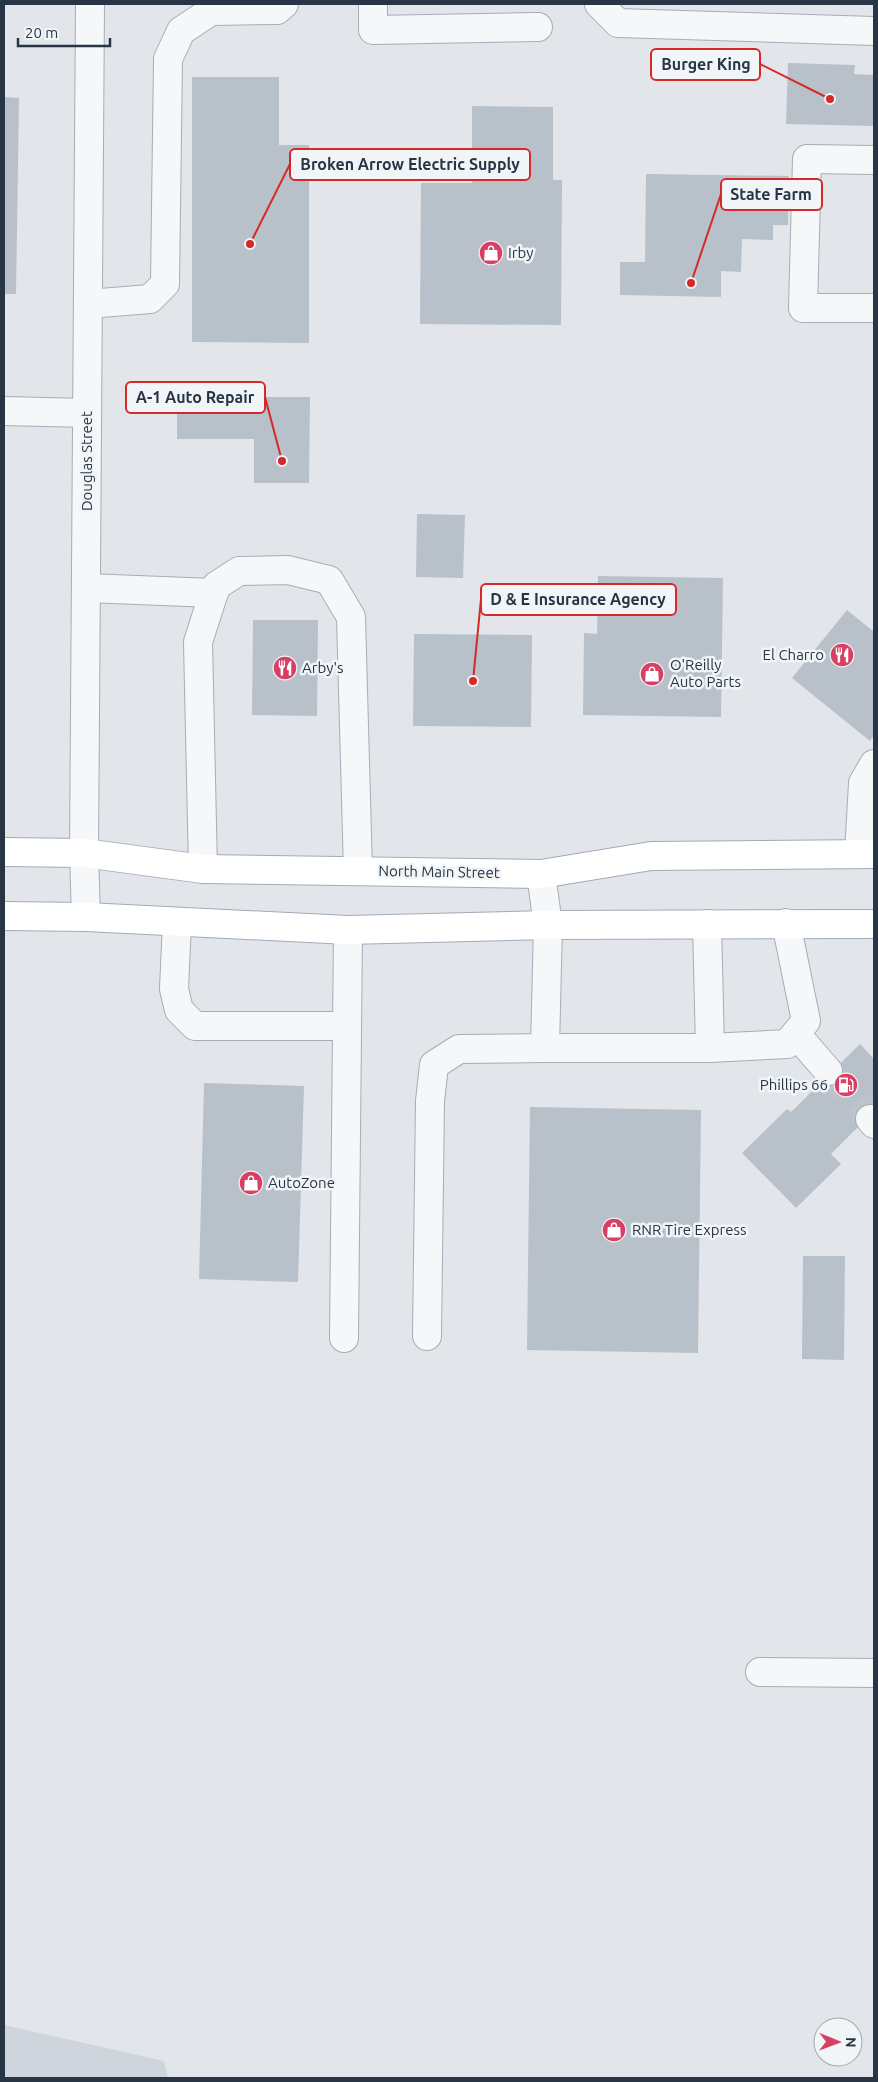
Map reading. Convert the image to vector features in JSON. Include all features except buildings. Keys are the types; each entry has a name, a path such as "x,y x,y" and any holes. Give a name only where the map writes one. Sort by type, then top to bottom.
{"main road":[{"name":"North Main Street","path":"4,852 84,853 203,869 541,874 651,856 867,854"},
{"path":"4,916 86,917 348,930 786,923 874,924"}],"street":[{"name":"Douglas Street","path":"86,917 84,853 90,4"},
{"path":"88,304 150,299 165,284 168,59 181,31 211,11 277,10 284,4"},
{"path":"373,4 373,30 538,27"},
{"path":"599,4 618,23 874,31"},
{"path":"874,160 807,159 803,308 874,308"},
{"path":"4,411 87,413"},
{"path":"203,869 198,642 216,586 239,571 288,570 329,580 351,617 358,871"},
{"path":"86,588 214,593"},
{"path":"867,854 863,783 874,764"},
{"path":"541,874 548,926 545,1048"},
{"path":"177,922 174,989 180,1010 194,1026 347,1026"},
{"path":"427,1336 430,1101 434,1065 459,1049 710,1048 787,1044 806,1021 786,923"},
{"path":"707,924 710,1048"},
{"path":"344,1338 348,930"},
{"path":"796,1034 828,1071"},
{"path":"760,1672 874,1673"}],"shaded area":[{"path":"4,2025 164,2061 168,2078 4,2078"}],"tunnel":[{"path":"828,1071 870,1119"}],"place":[{"name":"Burger King","path":"830,99"},
{"name":"Broken Arrow Electric Supply","path":"250,244"},
{"name":"Irby","path":"491,253"},
{"name":"State Farm","path":"691,283"},
{"name":"A-1 Auto Repair","path":"282,461"},
{"name":"El Charro","path":"842,655"},
{"name":"Arby's","path":"285,668"},
{"name":"O'Reilly Auto Parts","path":"652,674"},
{"name":"D & E Insurance Agency","path":"473,681"},
{"name":"Phillips 66","path":"846,1085"},
{"name":"AutoZone","path":"251,1183"},
{"name":"RNR Tire Express","path":"614,1230"}]}
